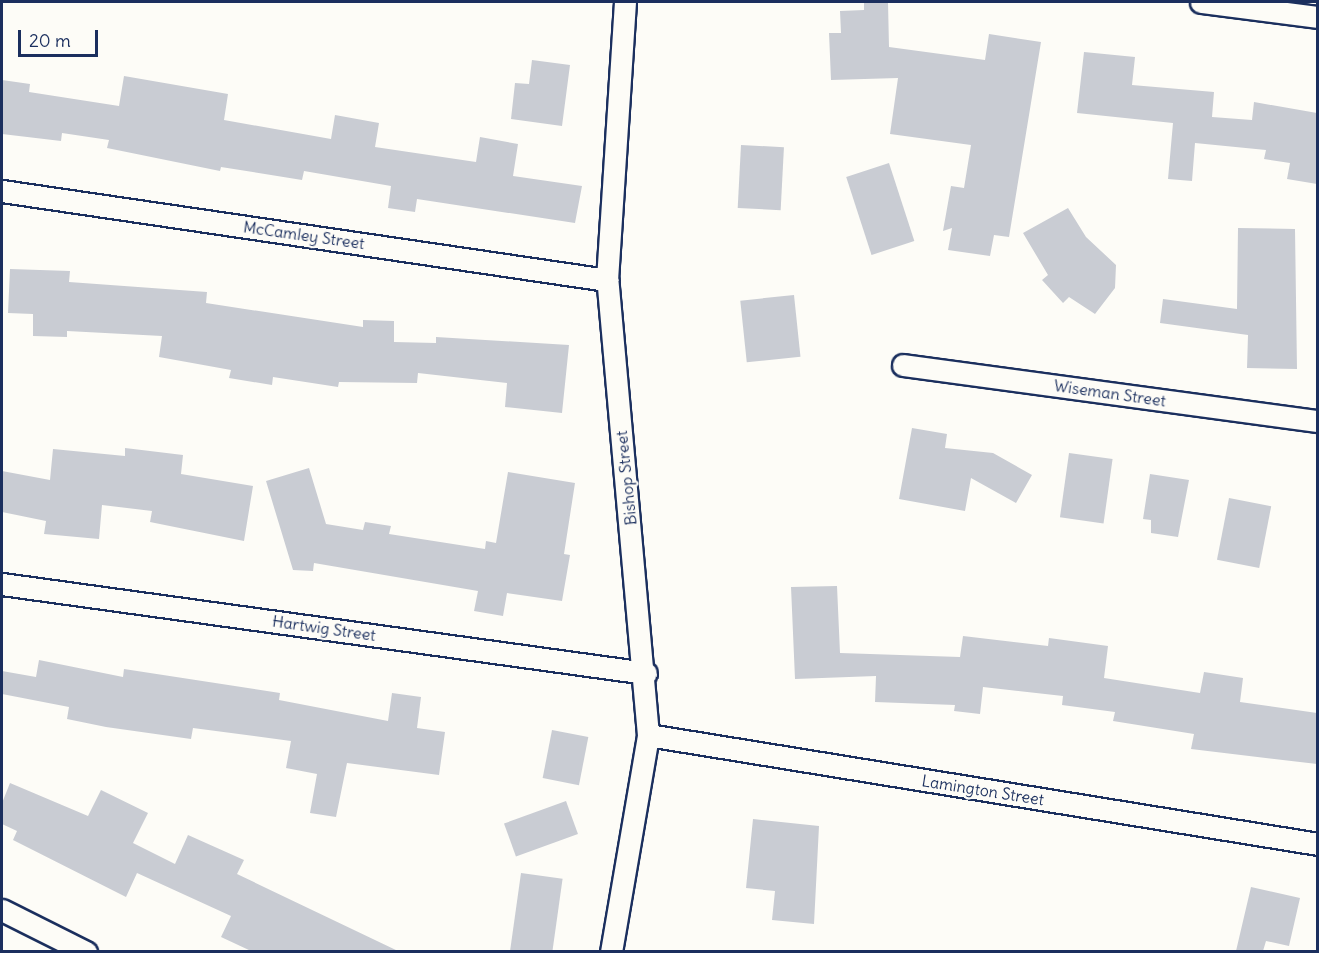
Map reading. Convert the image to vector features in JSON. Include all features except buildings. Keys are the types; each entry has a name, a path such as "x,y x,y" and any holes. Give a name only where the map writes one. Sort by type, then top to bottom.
{"street":[{"name":"Bishop Street","path":"611,951 648,735 646,673 607,280 625,2"},
{"path":"1201,2 1317,17"},
{"name":"McCamley Street","path":"2,191 607,280"},
{"name":"Wiseman Street","path":"903,365 1317,421"},
{"name":"Hartwig Street","path":"2,584 646,673"},
{"name":"Lamington Street","path":"648,735 1317,844"},
{"path":"2,910 86,951"}]}
